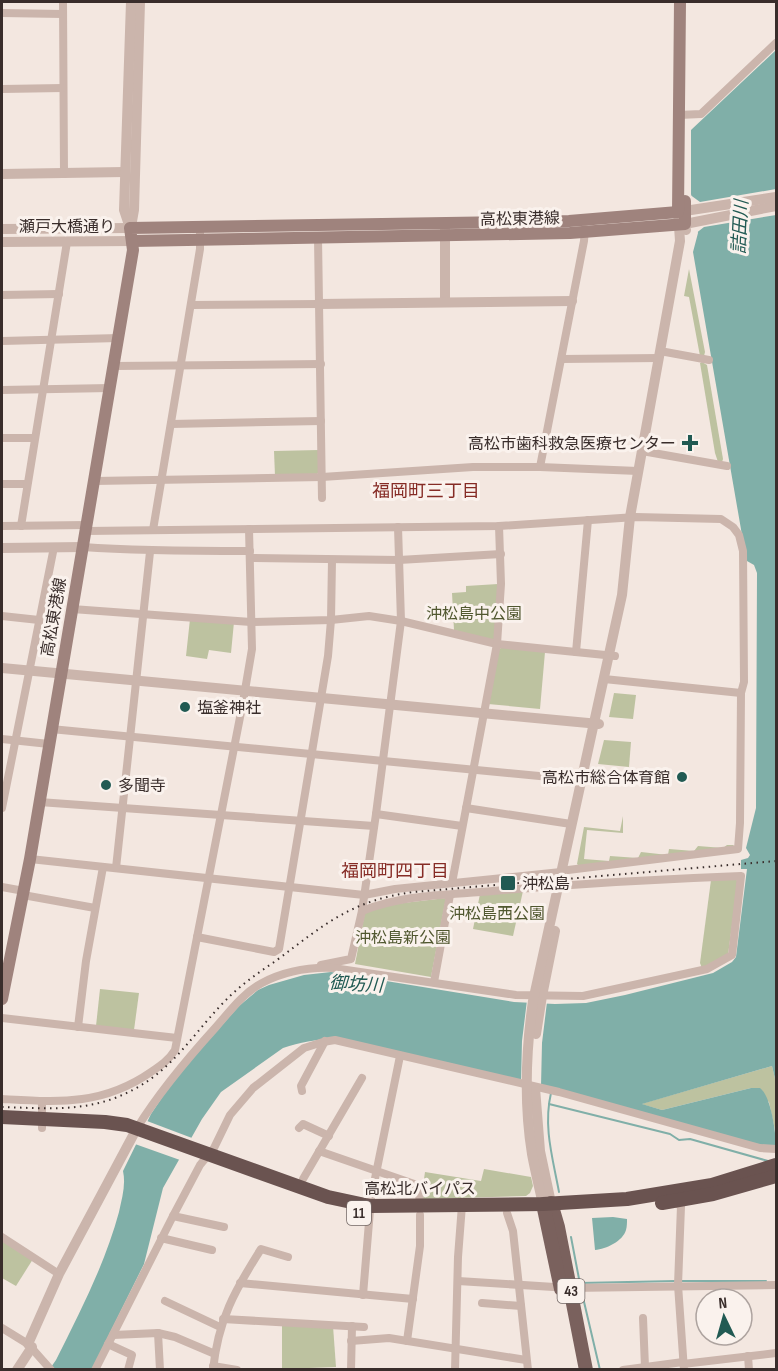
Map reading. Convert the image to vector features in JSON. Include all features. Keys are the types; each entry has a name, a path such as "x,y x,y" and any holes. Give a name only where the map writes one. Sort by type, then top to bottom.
{"highway":[{"name":"高松北バイパス","path":"2,1117 42,1123"},
{"name":"高松北バイパス","path":"2,1125 105,1122 186,1149 340,1209 419,1211 627,1208 673,1202 753,1178 777,1165"},
{"name":"高松北バイパス","path":"462,1210 507,1213 649,1196 777,1176"}],"main road":[{"path":"680,2 685,218"},
{"path":"682,115 688,2"},
{"name":"高松東港線","path":"132,241 318,238 445,230 585,226 685,218"},
{"name":"高松東港線","path":"2,999 30,859 131,264 130,228 200,226 445,230"},
{"name":"43","path":"548,1208 573,1287 586,1370"},
{"name":"43","path":"573,1287 578,1370"}],"street":[{"path":"63,2 64,174"},
{"path":"130,228 124,210 124,172 129,111 131,2"},
{"path":"130,228 134,210 140,2"},
{"path":"2,13 63,14"},
{"path":"682,115 701,114 777,43"},
{"path":"2,89 63,88"},
{"path":"2,174 124,172"},
{"path":"685,218 777,197"},
{"path":"685,218 777,206"},
{"path":"633,517 685,218"},
{"path":"153,530 191,305 201,239 200,226"},
{"path":"540,467 562,359 585,226"},
{"name":"瀬戸大橋通り","path":"2,230 130,228"},
{"path":"445,230 445,302"},
{"path":"318,238 322,498"},
{"name":"瀬戸大橋通り","path":"2,242 132,241"},
{"path":"21,526 67,242"},
{"path":"2,295 59,294"},
{"path":"191,305 572,301"},
{"path":"2,340 118,338"},
{"path":"562,359 662,354 709,360"},
{"path":"114,366 321,364"},
{"path":"2,390 110,388"},
{"path":"171,424 321,421"},
{"path":"2,438 34,438"},
{"path":"645,452 727,466"},
{"path":"565,871 571,824 581,780 628,595 638,471 645,452"},
{"path":"94,481 322,477 473,467 638,471"},
{"path":"2,484 27,484"},
{"path":"2,526 153,530 500,526 633,517 721,519 734,527 739,535 743,551 744,682 741,693 738,849 565,871 395,888 364,895 30,859"},
{"path":"576,652 588,520"},
{"path":"452,883 497,644 501,584 500,526"},
{"path":"319,968 324,963 351,960 362,911 392,704 401,621 398,527"},
{"path":"2,1099 84,1100 105,1095 126,1087 165,1062 174,1053 252,649 249,529"},
{"path":"2,548 123,548 150,552 250,554 332,560 399,560 501,554"},
{"path":"2,808 54,548"},
{"path":"116,868 150,552"},
{"path":"196,937 276,952 279,949 321,697 331,620 332,560"},
{"path":"72,609 251,622 331,620 369,616 401,621 497,644 612,655"},
{"path":"2,616 39,620"},
{"path":"2,668 596,723"},
{"path":"607,679 741,693"},
{"path":"548,1208 534,1086 537,998 596,723"},
{"path":"51,729 581,780"},
{"path":"2,739 49,744"},
{"path":"39,802 374,826"},
{"path":"466,808 571,824"},
{"path":"376,814 462,826"},
{"path":"78,1027 86,961 103,867"},
{"path":"17,1370 30,1346 59,1274 138,1132 175,1072 249,992 276,976 319,968 358,970 537,998 583,996 707,969 732,955 741,876 561,885 450,895 397,900 362,911"},
{"path":"2,887 96,908"},
{"path":"434,982 450,895"},
{"path":"2,1018 177,1038"},
{"path":"96,1370 172,1216 230,1115 252,1088 304,1048 335,1040 559,1092 749,1145 769,1150 777,1149"},
{"path":"302,1091 301,1086 326,1041"},
{"path":"363,1295 370,1210 400,1056"},
{"path":"303,1179 362,1078"},
{"path":"42,1101 42,1123"},
{"path":"300,1128 303,1124 329,1136"},
{"path":"319,1151 420,1186 420,1246 408,1341"},
{"path":"673,1202 681,1206 678,1281 683,1365"},
{"path":"455,1370 462,1210"},
{"path":"351,1341 389,1338 527,1365 520,1284 513,1231 507,1213"},
{"path":"172,1216 224,1227"},
{"path":"2,1237 59,1274"},
{"path":"161,1238 212,1250"},
{"path":"237,1370 213,1368 222,1323 232,1295 261,1249 288,1257"},
{"path":"458,1281 573,1287 678,1281 777,1285"},
{"path":"240,1283 413,1299"},
{"path":"165,1301 222,1323 364,1326"},
{"path":"486,1302 521,1306"},
{"path":"643,1318 645,1367"},
{"path":"351,1370 352,1326"},
{"path":"2,1328 30,1346 51,1369"},
{"path":"113,1335 158,1333 175,1337 215,1354"},
{"path":"158,1333 160,1370"},
{"path":"108,1344 132,1355 128,1370"},
{"path":"623,1370 777,1353"},
{"path":"748,1356 748,1370"}],"green space":[{"path":"689,269 704,356 700,356 689,297 684,296"},
{"path":"700,363 707,365 722,462 718,462 715,453"},
{"path":"319,450 319,472 316,475 275,476 274,451"},
{"name":"沖松島中公園","path":"498,584 495,641 454,630 452,593 466,592 466,586"},
{"path":"190,619 234,622 231,653 209,650 207,659 186,656"},
{"path":"502,647 545,652 540,709 488,704 498,650"},
{"path":"614,693 636,695 633,719 609,717"},
{"path":"604,740 631,742 629,767 598,764"},
{"path":"623,816 623,833 587,830 584,859 609,861 610,856 638,858 641,852 668,855 669,849 694,851 698,846 723,848 727,845 734,845 730,849 579,866 577,864 584,827 620,831"},
{"path":"735,879 738,881 728,955 702,968 700,963 711,880"},
{"name":"沖松島西公園","path":"523,891 513,936 473,929 480,894"},
{"name":"沖松島新公園","path":"446,898 431,977 355,964 365,912 386,905"},
{"path":"100,989 139,993 134,1030 96,1026"},
{"path":"772,1066 776,1083 776,1132 769,1102 751,1088 662,1110 641,1104"},
{"path":"484,1169 531,1177 533,1186 530,1193 526,1196 421,1199 425,1172 481,1181"},
{"path":"2,1239 33,1259 16,1286 2,1278"},
{"path":"282,1324 333,1326 336,1367 282,1369"}],"water":[{"path":"776,50 776,1083 772,1066 642,1104 662,1110 751,1088 760,1088 770,1106 776,1146 768,1147 334,1038 289,1046 221,1092 202,1119 163,1188 144,1264 92,1369 49,1370 83,1306 99,1269 119,1212 124,1186 123,1171 151,1114 175,1078 239,1006 258,990 304,975 331,972 514,1002 586,1003 713,973 732,962 736,957 747,869 741,869 741,860 750,855 746,848 756,808 757,573 754,565 747,561 693,252 698,233 691,194 691,130"},
{"path":"592,1218 627,1219 624,1234 613,1244 595,1250"}],"pier":[{"path":"776,189 776,215 704,227 695,234 689,194 700,202"},
{"path":"527,1000 547,1002 542,1043 541,1086 521,1082 522,1041"},
{"path":"147,1121 192,1138 180,1160 135,1144"}],"waterway":[{"path":"551,1093 548,1131 559,1192"},
{"path":"549,1104 670,1134 679,1140 690,1139 768,1161"},
{"path":"571,1237 580,1284"},
{"path":"580,1283 676,1281"},
{"path":"682,1281 766,1281"},
{"path":"581,1289 600,1370"}],"railway":[{"path":"2,1107 73,1107 115,1098 134,1089 163,1069 223,1003 249,980 325,925 373,901 414,892 776,861"}],"place":[{"name":"高松市歯科救急医療センター","path":"690,443"},
{"name":"塩釜神社","path":"185,707"},
{"name":"高松市総合体育館","path":"682,777"},
{"name":"多聞寺","path":"106,785"},
{"name":"沖松島","path":"508,883"}],"district":[{"name":"福岡町三丁目","path":"426,491"},
{"name":"福岡町四丁目","path":"395,871"}],"water label":[{"name":"詰田川","path":"740,227"},
{"name":"御坊川","path":"356,984"}]}
